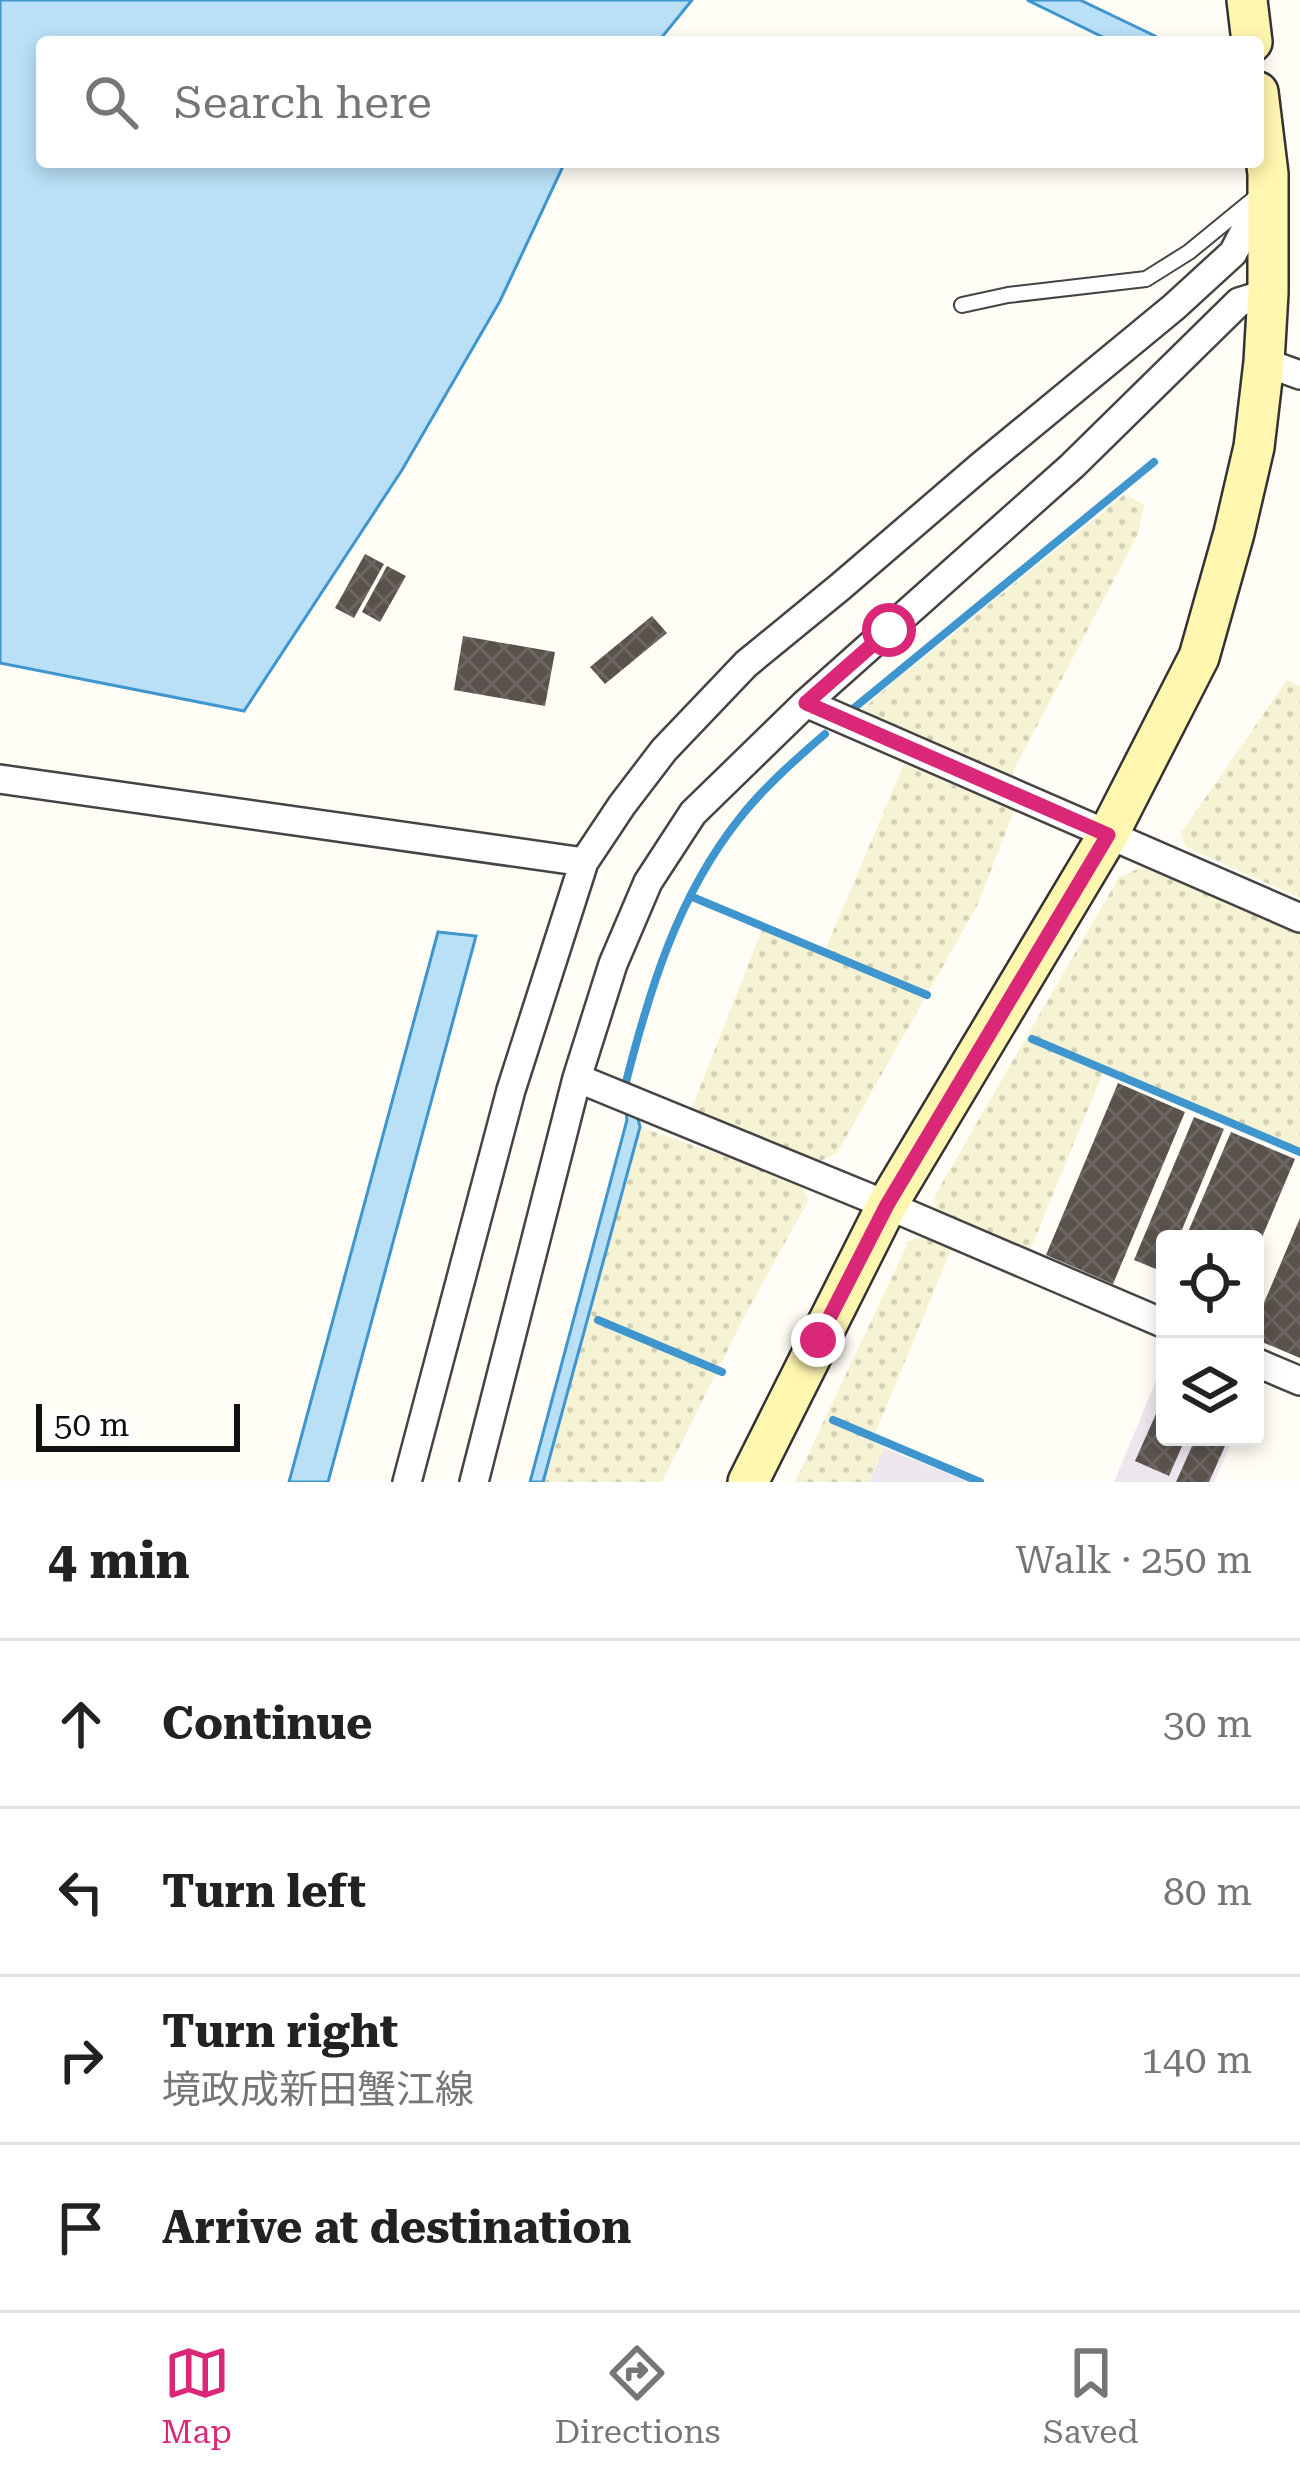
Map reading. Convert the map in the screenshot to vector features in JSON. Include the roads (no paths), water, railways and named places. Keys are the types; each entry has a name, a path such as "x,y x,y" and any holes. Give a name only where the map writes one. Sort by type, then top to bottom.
{"main road":[{"path":"1246,0 1251,36"},
{"path":"748,1482 887,1205 1108,835 1199,657 1254,447 1282,369 1268,293 1264,149"}],"street":[{"path":"407,1482 511,1090 584,862 664,750 746,664 1174,307 1233,253 1268,187"},
{"path":"473,1482 577,1078 613,964 648,882 694,813 806,703 1072,466 1239,302 1268,293"},
{"path":"806,703 1300,918"},
{"path":"0,779 584,862"},
{"path":"577,1078 1156,1320"},
{"path":"1264,1366 1300,1382"}],"lane":[{"path":"962,305 1146,279 1189,252 1268,187"}],"water":[{"path":"0,0 692,0 663,36 36,36 36,168 562,168 500,301 402,470 244,711 0,663"},
{"path":"1027,0 1080,0 1155,36 1101,36"},
{"path":"438,932 476,936 328,1482 289,1482"},
{"path":"622,1081 629,1083 640,1127 543,1482 530,1482 627,1120"}],"waterway":[{"path":"854,708 1154,462"},
{"path":"628,1090 626,1082 656,978 699,879 749,807 825,734"},
{"path":"690,896 927,995"},
{"path":"1032,1039 1300,1152"},
{"path":"598,1320 722,1372"},
{"path":"833,1420 980,1482"}]}
